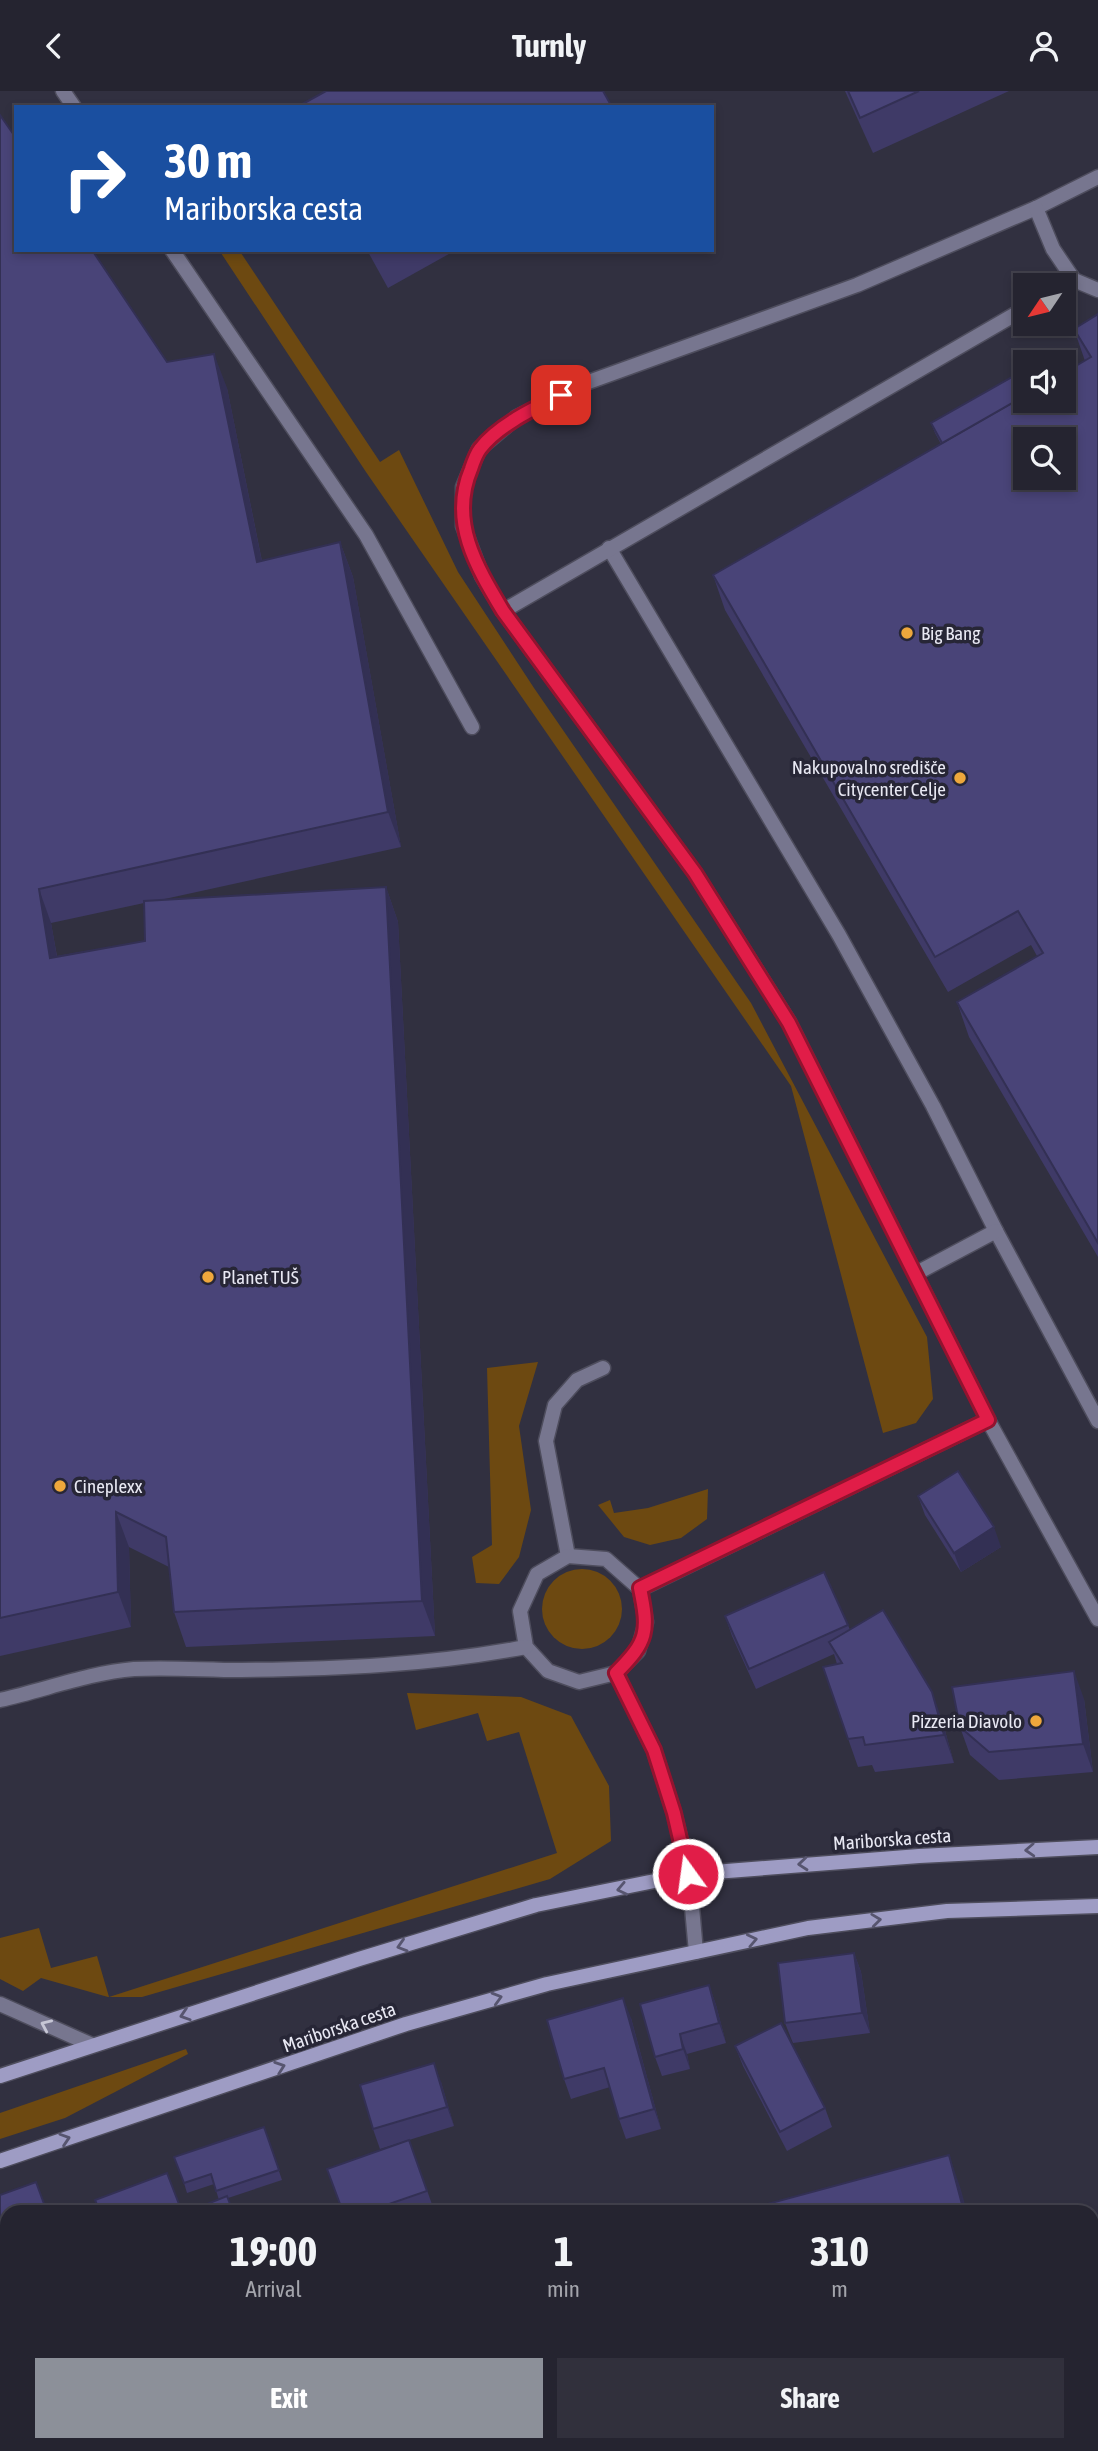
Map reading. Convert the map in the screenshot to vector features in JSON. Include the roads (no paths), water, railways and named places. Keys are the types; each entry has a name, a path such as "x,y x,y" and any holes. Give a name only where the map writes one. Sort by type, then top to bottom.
{"main road":[{"name":"Mariborska cesta","path":"0,2076 359,1959 536,1905 688,1874 906,1857 1098,1847"},
{"name":"Mariborska cesta","path":"0,2161 407,2024 547,1984 808,1928 935,1913 1098,1906"}],"street":[{"path":"1098,177 1036,208 857,285 583,384 517,417 479,449 463,487 463,526 482,576 503,611 695,873 795,1034 988,1420 1098,1619"},
{"path":"1036,208 1065,273"},
{"path":"173,252 366,535 472,727"},
{"path":"1076,284 1098,290"},
{"path":"503,611 1013,315"},
{"path":"609,548 839,935 933,1106 996,1231 1098,1421"},
{"path":"915,1274 996,1231"},
{"path":"568,1556 546,1441 555,1405 577,1380 603,1368"},
{"path":"640,1588 988,1420"},
{"path":"568,1556 606,1559 640,1588 646,1622 638,1651 616,1673 579,1682 548,1671 526,1647 520,1611 537,1574 568,1556"},
{"path":"0,1700 83,1676 135,1669 353,1667 469,1658 526,1647"},
{"path":"616,1673 654,1750 674,1813 688,1874 696,1952"},
{"path":"0,2004 92,2045"}],"place":[{"name":"Big Bang","path":"907,633"},
{"name":"Nakupovalno središče Citycenter Celje","path":"960,778"},
{"name":"Planet TUŠ","path":"208,1277"},
{"name":"Cineplexx","path":"60,1486"},
{"name":"Pizzeria Diavolo","path":"1036,1721"}]}
